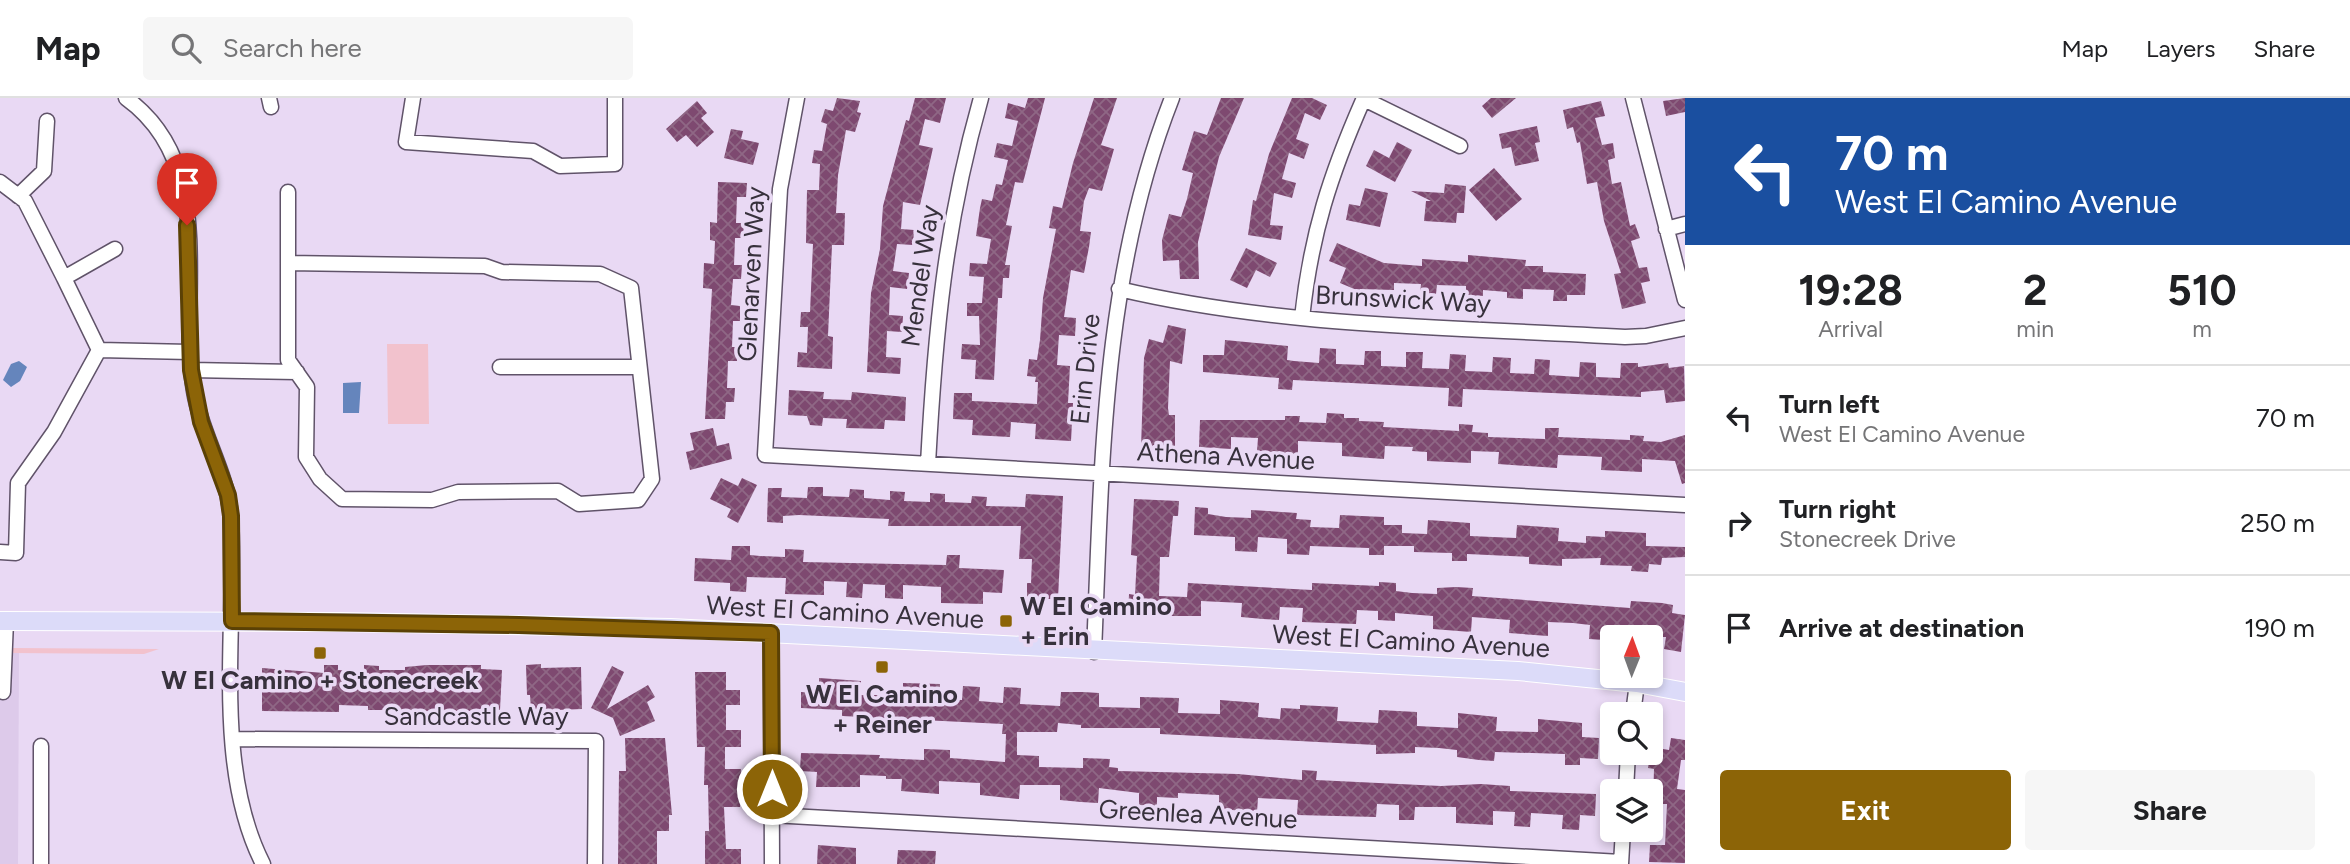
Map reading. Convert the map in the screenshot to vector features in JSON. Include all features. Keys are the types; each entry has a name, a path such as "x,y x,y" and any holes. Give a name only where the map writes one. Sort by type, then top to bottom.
{"main road":[{"name":"West El Camino Avenue","path":"3,621 519,625 771,633 1094,652 1518,671 1600,679"},
{"name":"West El Camino Avenue","path":"1663,688 1685,692"}],"street":[{"path":"127,98 161,132 182,176 187,200 191,370 201,422 228,495 231,516 233,739 240,798 263,864"},
{"path":"413,98 406,142 533,151 560,166 615,164 615,98"},
{"name":"Mendel Way","path":"928,464 934,356 945,253 964,158 981,98"},
{"name":"Erin Drive","path":"1094,652 1105,398 1119,289 1145,177 1172,98"},
{"path":"1302,318 1307,265 1321,206 1364,98 1460,146"},
{"path":"1633,98 1685,300"},
{"name":"Glenarven Way","path":"765,455 780,188 793,99"},
{"path":"18,196 44,171 47,121"},
{"path":"0,182 25,201 99,350"},
{"path":"288,192 288,263 288,360 307,387 306,457 320,479 342,499 432,500 457,492 558,491 579,504 638,500 652,479 631,288 600,274 502,272 485,265 288,263"},
{"path":"1666,229 1685,224"},
{"path":"64,278 115,249"},
{"name":"Brunswick Way","path":"1119,289 1201,307 1302,318 1625,337 1646,337 1685,328"},
{"path":"99,350 190,352"},
{"path":"0,552 16,553 18,483 54,432 99,350"},
{"path":"500,368 639,367"},
{"path":"191,370 297,372"},
{"name":"Athena Avenue","path":"765,455 1685,505"},
{"path":"3,621 3,692"},
{"path":"771,633 772,864"},
{"name":"Sandcastle Way","path":"233,739 596,741 595,864"},
{"path":"41,746 41,864"},
{"name":"Greenlea Avenue","path":"772,816 1621,863"},
{"path":"1621,863 1622,842"}],"shaded area":[{"path":"387,344 428,344 429,424 388,424"},
{"path":"13,648 159,649 144,654 10,653"},
{"path":"0,651 19,651 18,864 0,864"}],"water":[{"path":"19,361 27,367 20,381 11,387 3,380 11,364"},
{"path":"361,382 359,413 343,413 343,383"}],"building":[{"path":"837,98 860,101 857,112 861,113 855,132 846,130 838,175 836,213 845,213 844,245 832,245 828,336 833,337 832,369 797,367 798,352 807,353 808,327 800,327 801,312 810,312 813,244 806,243 807,190 819,190 820,164 812,163 814,150 822,151 827,124 821,122 825,109 833,111"},
{"path":"915,98 946,98 940,123 925,119 919,145 933,148 920,205 903,202 901,229 914,230 913,245 897,244 893,271 909,273 907,289 890,287 889,315 903,316 902,332 887,331 886,357 901,358 900,374 867,372 871,293 880,249 883,206 906,120 909,121"},
{"path":"1028,98 1045,98 1023,183 1015,182 1006,225 1012,226 1005,265 1010,265 1009,278 1003,278 1002,298 998,298 994,380 975,379 976,360 961,359 962,344 980,345 979,316 967,316 967,303 982,303 984,277 969,276 970,263 987,264 991,239 976,236 980,208 982,199 992,201 996,184 1002,185 1008,160 994,157 997,143 1012,146 1018,121 1005,118 1008,103 1025,108"},
{"path":"1094,98 1117,98 1101,145 1114,149 1102,191 1089,188 1084,201 1080,231 1091,232 1089,247 1084,273 1071,270 1064,317 1076,318 1075,336 1059,335 1057,365 1070,366 1068,403 1073,403 1071,441 1035,439 1036,424 1011,422 1010,437 972,435 973,420 953,419 954,393 972,393 972,401 1037,404 1038,382 1035,382 1036,377 1027,376 1029,359 1037,360 1043,298 1056,229 1049,228 1053,206 1062,208"},
{"path":"1221,98 1244,98 1219,157 1209,197 1198,242 1199,279 1180,279 1179,260 1163,261 1162,240 1169,214 1181,217 1187,199 1193,173 1182,170 1194,131 1207,135"},
{"path":"1292,98 1312,98 1327,105 1320,120 1305,113 1296,139 1309,144 1304,159 1289,153 1282,179 1296,183 1292,198 1274,193 1270,225 1283,226 1281,240 1248,235 1253,200 1256,201 1269,154"},
{"path":"1491,98 1516,98 1492,118 1482,106"},
{"path":"1685,98 1685,112 1666,116 1663,101"},
{"path":"697,101 707,113 701,118 714,132 697,147 686,135 677,142 666,129"},
{"path":"1601,101 1605,116 1595,118 1602,145 1613,143 1615,158 1608,160 1612,184 1621,182 1630,226 1635,224 1640,238 1631,241 1639,268 1647,267 1650,281 1641,283 1646,303 1622,309 1614,274 1621,273 1604,221 1597,182 1587,184 1580,142 1577,143 1573,127 1567,129 1563,110"},
{"path":"1537,126 1540,142 1535,143 1539,161 1515,166 1511,147 1502,149 1499,134"},
{"path":"731,129 743,131 741,139 759,143 753,165 724,158"},
{"path":"1397,142 1412,150 1395,182 1366,166 1374,150 1389,158"},
{"path":"1494,168 1522,199 1496,221 1469,190"},
{"path":"718,182 747,183 746,197 737,197 736,223 744,223 743,238 735,238 734,265 742,265 741,279 733,279 731,305 740,306 740,321 733,321 732,347 738,347 737,361 728,361 727,388 735,388 734,402 726,402 725,419 705,419 712,289 703,288 704,263 714,264 715,241 710,240 710,222 717,223"},
{"path":"1445,184 1466,186 1464,213 1457,213 1456,223 1424,221 1426,201 1431,201 1411,191 1444,193"},
{"path":"1365,188 1388,193 1380,227 1346,220 1349,204 1360,206"},
{"path":"1337,243 1384,263 1422,266 1422,259 1468,262 1468,255 1526,260 1525,266 1543,266 1543,272 1586,274 1585,295 1567,295 1567,301 1553,301 1554,290 1523,289 1523,299 1507,298 1507,292 1483,290 1483,296 1466,295 1466,286 1437,285 1436,294 1420,293 1421,284 1394,283 1394,290 1359,291 1340,283 1346,268 1329,261"},
{"path":"1246,248 1277,263 1270,277 1256,270 1247,288 1230,280"},
{"path":"1168,325 1186,329 1182,364 1170,361 1168,408 1169,415 1175,415 1175,448 1141,448 1144,358 1149,339 1163,343"},
{"path":"1225,340 1288,346 1287,360 1319,363 1320,348 1336,349 1336,364 1364,365 1365,351 1381,351 1381,366 1406,367 1406,352 1423,352 1422,368 1449,369 1450,354 1466,355 1465,371 1492,372 1493,357 1511,358 1510,373 1534,374 1535,359 1550,360 1549,375 1579,377 1580,362 1596,363 1596,377 1620,378 1621,363 1638,363 1638,367 1668,363 1669,368 1684,366 1685,401 1666,403 1664,390 1641,392 1641,397 1463,389 1462,407 1448,406 1449,388 1293,380 1292,390 1278,389 1279,378 1203,372 1203,355 1224,355"},
{"path":"789,390 824,392 823,399 851,400 852,392 906,397 905,421 885,420 884,429 846,428 847,419 823,418 822,426 810,425 807,416 788,415"},
{"path":"1327,413 1344,414 1344,418 1359,418 1359,421 1384,422 1383,427 1459,431 1459,424 1473,425 1472,432 1488,433 1488,437 1545,439 1545,428 1559,428 1558,437 1630,440 1630,435 1644,436 1643,441 1661,442 1685,435 1685,483 1682,484 1675,461 1642,459 1642,472 1601,470 1602,457 1585,456 1558,455 1557,468 1498,464 1499,452 1471,451 1471,463 1427,461 1427,452 1412,451 1413,447 1385,446 1384,459 1342,456 1342,443 1298,441 1298,454 1257,451 1258,438 1231,437 1231,449 1199,447 1200,420 1285,420 1285,416 1300,416 1299,422 1326,423"},
{"path":"713,428 717,446 729,443 732,459 690,470 686,452 694,450 690,433"},
{"path":"721,478 738,486 742,478 757,485 738,523 727,517 731,509 710,499"},
{"path":"808,487 823,487 823,496 849,497 850,489 864,490 864,498 890,500 890,491 905,492 904,501 930,502 930,493 945,494 945,502 971,503 972,496 987,497 986,506 1025,507 1026,494 1063,496 1058,599 1042,599 1041,606 1027,606 1027,583 1031,583 1032,559 1019,559 1021,526 888,526 889,519 799,515 783,516 783,523 767,522 768,488 782,488 781,497 807,498"},
{"path":"1134,499 1179,501 1178,516 1173,516 1169,557 1160,557 1159,596 1187,597 1188,583 1312,590 1312,583 1379,586 1379,582 1396,583 1396,591 1412,593 1437,594 1437,588 1456,587 1473,588 1472,596 1630,608 1631,601 1662,603 1673,605 1672,613 1685,615 1681,652 1664,649 1666,637 1663,637 1663,625 1600,625 1600,640 1589,639 1590,625 1573,623 1548,622 1548,636 1509,633 1510,620 1472,617 1471,632 1433,629 1433,616 1395,613 1395,621 1378,620 1378,611 1357,610 1356,624 1302,622 1303,608 1280,607 1279,620 1263,619 1241,617 1242,603 1201,601 1201,616 1128,616 1129,594 1135,595 1137,556 1131,555"},
{"path":"1195,507 1208,508 1208,514 1226,517 1251,518 1251,510 1297,513 1296,519 1311,520 1310,527 1339,528 1340,515 1384,517 1384,525 1402,525 1402,533 1427,534 1428,520 1470,523 1470,536 1516,538 1517,525 1559,528 1558,541 1586,543 1586,536 1605,537 1605,531 1646,533 1646,546 1685,547 1685,557 1662,558 1661,565 1649,564 1648,572 1631,571 1632,566 1600,565 1601,558 1562,559 1562,566 1529,564 1529,557 1467,554 1467,561 1452,561 1452,553 1414,552 1414,546 1384,546 1384,555 1369,555 1369,548 1310,546 1309,555 1287,554 1287,539 1258,537 1257,552 1235,551 1235,537 1194,535"},
{"path":"732,546 750,546 750,555 760,556 785,557 785,549 804,550 803,562 946,565 947,555 960,555 959,568 1004,570 1002,593 983,592 983,604 941,603 941,587 903,585 903,599 885,598 885,585 863,584 862,598 846,597 847,582 824,581 824,595 785,594 786,578 747,577 746,592 730,591 730,583 694,581 695,558 731,560"},
{"path":"541,664 541,668 581,667 582,709 531,711 530,695 527,695 526,665"},
{"path":"324,665 338,665 338,670 364,672 364,665 379,666 379,670 405,670 405,667 427,665 481,665 481,669 502,670 500,710 407,713 407,710 368,710 368,706 339,705 339,712 262,711 262,668 324,673"},
{"path":"612,666 624,672 607,709 648,685 655,697 647,702 655,721 620,736 613,718 591,708"},
{"path":"695,672 726,672 726,690 740,690 740,705 726,705 726,730 741,730 741,747 725,747 725,769 741,769 740,807 724,807 726,849 741,849 741,864 705,864 705,831 709,831 708,785 704,785 705,747 697,747"},
{"path":"819,678 861,681 860,695 903,695 903,683 940,684 939,699 962,700 963,686 980,687 979,701 1003,703 1004,687 1021,688 1020,704 1060,706 1061,692 1083,692 1099,693 1099,707 1140,708 1140,697 1179,698 1178,713 1220,714 1220,700 1259,703 1258,717 1280,719 1281,708 1300,709 1300,705 1338,707 1337,721 1378,723 1379,710 1417,712 1417,726 1458,728 1458,713 1497,717 1496,731 1538,732 1538,719 1582,723 1582,737 1599,738 1598,759 1580,758 1580,765 1565,765 1565,754 1495,752 1494,761 1457,757 1457,750 1415,747 1415,753 1376,754 1376,745 1160,734 1160,728 1081,728 1081,725 1058,723 1057,732 1017,732 1017,755 1039,756 1039,767 1083,768 1083,758 1110,759 1109,767 1118,768 1118,771 1238,774 1302,780 1302,770 1317,771 1316,780 1441,786 1481,784 1510,786 1510,791 1596,794 1595,816 1580,815 1579,830 1562,829 1563,815 1531,813 1530,827 1514,826 1515,812 1493,811 1493,825 1456,823 1456,807 1415,807 1414,820 1399,820 1399,805 1377,804 1376,817 1297,815 1298,800 1258,798 1257,812 1219,809 1219,795 1178,793 1178,798 1157,797 1157,806 1139,805 1139,793 1099,788 1098,803 1060,800 1060,785 1020,785 1019,799 980,795 980,783 939,781 939,794 901,791 902,779 886,779 886,776 860,775 860,787 816,787 817,772 800,771 801,753 880,755 879,758 924,760 924,749 950,750 950,758 1005,762 1006,734 1002,734 1003,724 842,716 842,710 801,708 801,692 819,693"},
{"path":"625,738 665,738 672,815 669,815 669,831 657,831 657,864 618,864 619,771 626,771"},
{"path":"1671,738 1685,740 1685,760 1681,760 1677,789 1685,790 1685,863 1649,862 1650,845 1665,845 1667,804 1663,804 1663,779 1654,779 1654,769 1648,768 1648,765 1663,765 1663,749 1669,750"},
{"path":"818,845 856,848 856,864 817,864"},
{"path":"898,850 936,851 935,864 897,864"}],"place":[{"name":"W El Camino + Erin","path":"1006,621"},
{"name":"W El Camino + Stonecreek","path":"320,653"},
{"name":"W El Camino + Reiner","path":"882,667"}],"route":[{"path":"187,225 191,370 201,422 228,495 231,516 232,621 670,628 771,633 772,789"}]}
